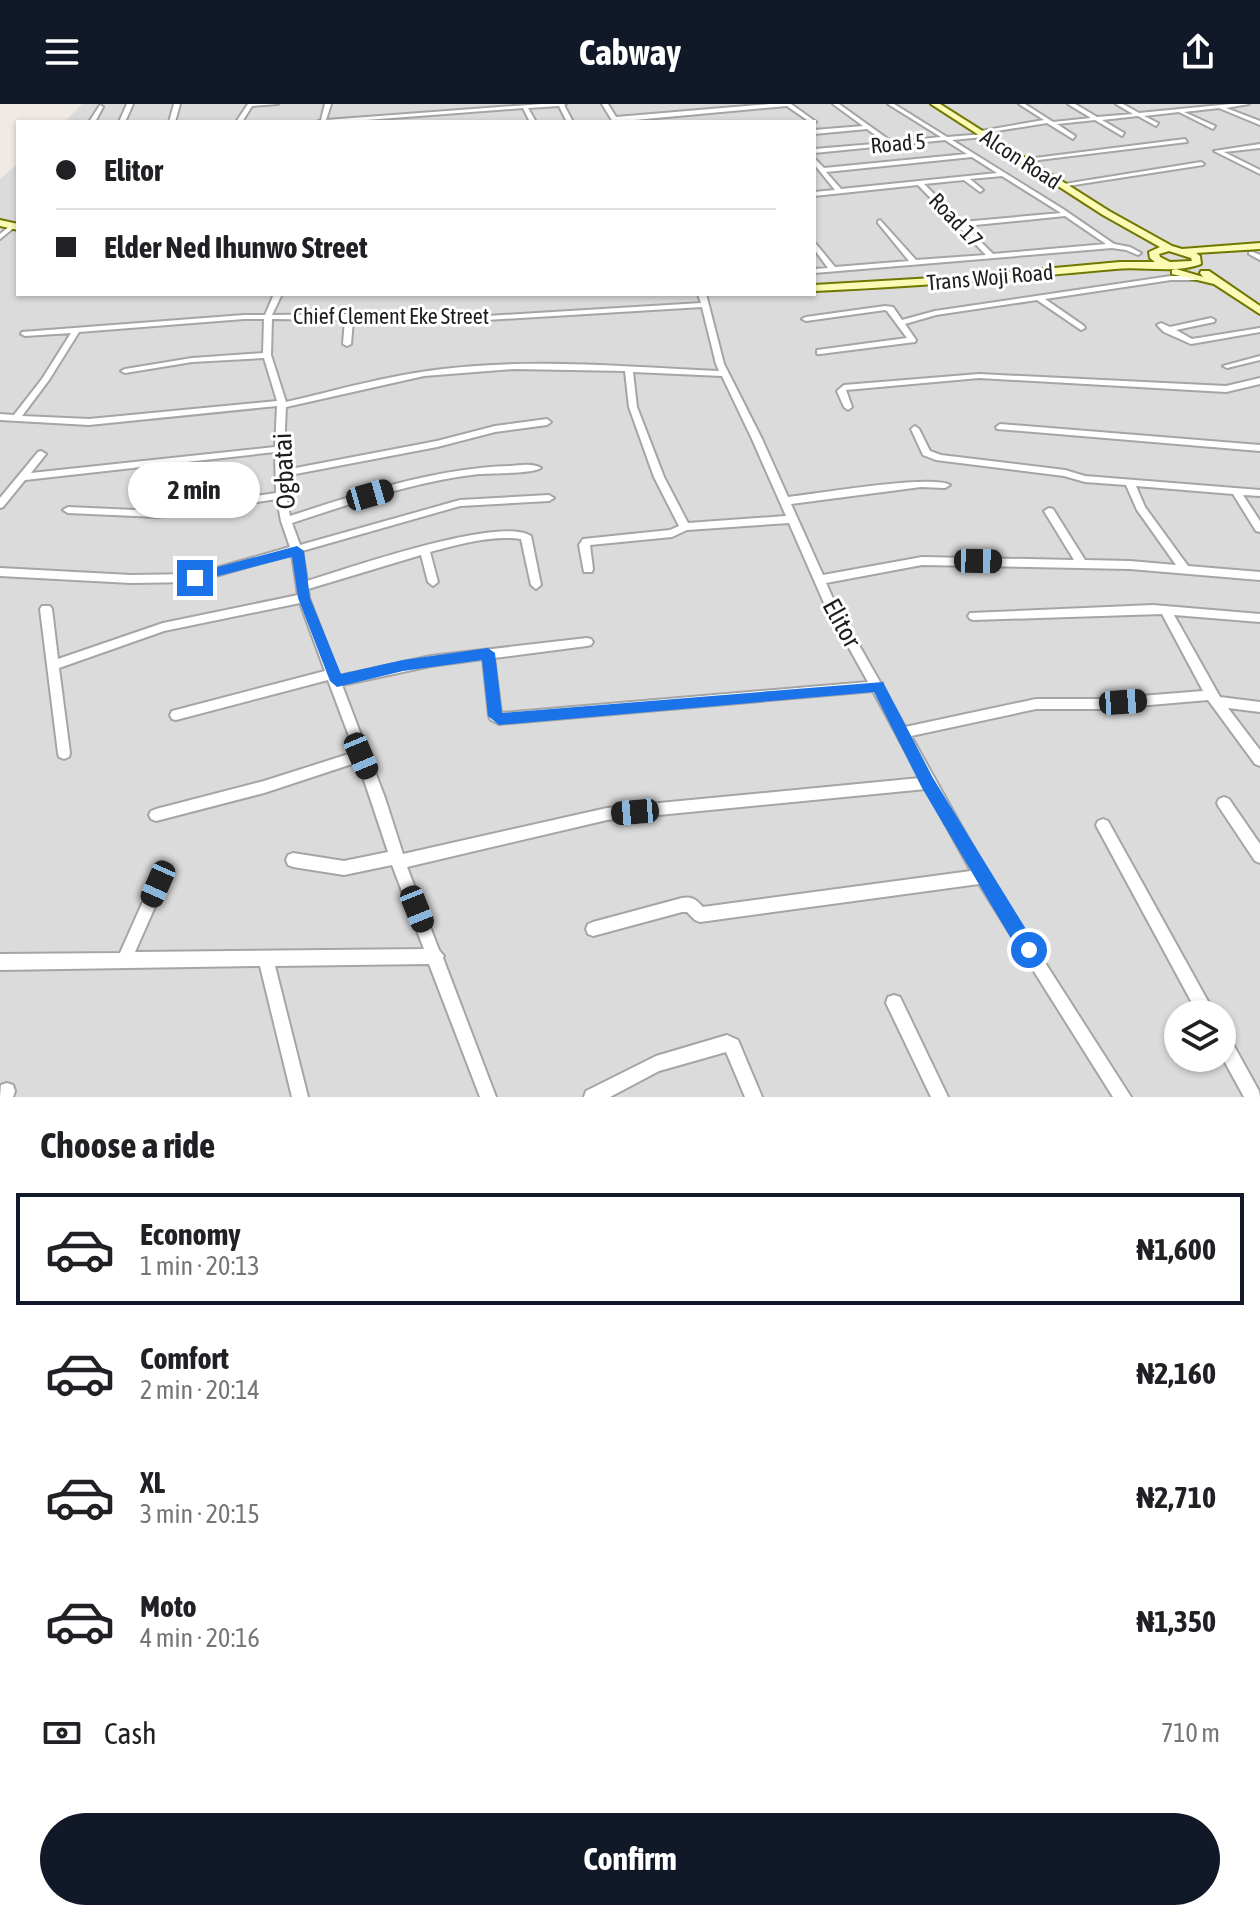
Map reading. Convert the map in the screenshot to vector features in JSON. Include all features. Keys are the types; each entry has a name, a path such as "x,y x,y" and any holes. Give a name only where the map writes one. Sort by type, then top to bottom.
{"main road":[{"name":"Alcon Road","path":"935,104 1140,235"},
{"path":"0,220 16,225"},
{"path":"1140,235 1184,251 1258,252"},
{"path":"1140,235 1166,264 1215,282 1260,311"},
{"path":"1140,235 1216,253"},
{"path":"1140,235 1143,249 1118,257 1120,263 1155,267 1215,282"},
{"name":"Trans Woji Road","path":"1120,263 1172,249"},
{"path":"1184,251 1215,282"},
{"path":"1180,267 1216,253"},
{"path":"1215,282 1209,267 1216,253"},
{"name":"Trans Woji Road","path":"816,285 986,278 1120,263 1166,264"}],"street":[{"path":"240,120 250,105 275,104"},
{"path":"403,104 406,115"},
{"path":"376,120 406,115 562,104"},
{"path":"605,104 615,120 788,104 810,120"},
{"path":"836,104 891,144"},
{"path":"891,104 1067,214 1112,246"},
{"path":"1022,104 1073,137"},
{"path":"1071,104 1122,134"},
{"path":"1119,104 1156,124"},
{"name":"Road 5","path":"816,151 980,134 1051,122 1246,104"},
{"path":"93,120 100,107"},
{"path":"525,107 532,120"},
{"path":"1219,107 1260,123"},
{"path":"469,110 471,120"},
{"path":"1178,111 1213,127"},
{"path":"700,113 706,120"},
{"path":"816,124 825,131"},
{"path":"816,132 869,127"},
{"path":"1022,160 1185,141"},
{"path":"1260,146 1217,151 1260,172"},
{"path":"824,170 973,155"},
{"path":"816,162 839,191"},
{"path":"1061,185 1201,164"},
{"path":"816,194 1003,174"},
{"path":"965,178 980,190"},
{"name":"Road 17","path":"920,183 992,257"},
{"path":"961,224 1067,214"},
{"path":"880,222 914,263"},
{"path":"0,237 16,225"},
{"path":"816,271 1112,246 1138,253"},
{"path":"816,248 833,269"},
{"path":"901,323 935,313 1171,278 1199,278"},
{"name":"Ogbatai","path":"277,296 268,316 267,355 282,404 279,449 281,495 297,551 304,592 397,859 488,1097"},
{"path":"1039,298 1081,328"},
{"name":"Chief Clement Eke Street","path":"25,334 268,316 487,318 704,299"},
{"name":"Elitor","path":"704,299 717,354 819,580 927,783 982,877 1123,1097"},
{"path":"806,319 879,307 890,309 912,338 911,342 820,352"},
{"path":"347,344 349,316"},
{"path":"1211,320 1164,328 1191,342 1260,330"},
{"path":"16,418 54,368 76,331"},
{"path":"125,371 192,360 267,355"},
{"path":"1227,366 1260,358"},
{"path":"0,417 64,423 111,421 282,404 447,370 528,367 726,374"},
{"path":"629,369 633,407 659,477 685,527"},
{"path":"848,407 841,391 844,388 931,378 979,376 1226,389 1260,381"},
{"path":"280,474 437,444 495,429 547,422"},
{"path":"1000,427 1260,448"},
{"path":"915,429 926,453 939,458 1130,483 1260,493"},
{"path":"22,477 279,449"},
{"path":"0,504 41,454"},
{"path":"286,521 448,474 490,467 536,468"},
{"path":"1130,483 1140,508 1185,570"},
{"path":"785,501 921,484 945,485"},
{"path":"1235,490 1260,529"},
{"path":"68,510 157,514 281,495"},
{"path":"0,572 131,579 195,578 470,501 549,498"},
{"path":"1049,511 1081,563"},
{"path":"588,569 584,545 587,542 672,533 685,527 792,519"},
{"path":"53,665 163,627 304,592 458,540 523,534 526,536 536,585"},
{"path":"425,551 433,582"},
{"path":"819,580 922,561 1081,563 1260,576"},
{"path":"46,609 64,753"},
{"path":"1166,611 1214,699 1260,760"},
{"path":"974,616 1166,611 1260,618"},
{"path":"176,715 334,678 488,653 587,642"},
{"path":"488,653 495,716 499,719 878,686"},
{"path":"902,733 1036,704 1214,699 1260,707"},
{"path":"156,815 264,787 361,756"},
{"path":"293,860 344,868 607,814 927,783"},
{"path":"1224,803 1260,856"},
{"path":"1103,825 1199,1000"},
{"path":"593,929 682,905 690,904 700,915 982,877"},
{"path":"124,961 158,884"},
{"path":"0,962 436,956"},
{"path":"266,959 300,1097"},
{"path":"894,1003 940,1097"},
{"path":"592,1097 656,1064 727,1043 732,1046 754,1097"},
{"path":"1236,1066 1253,1097"}],"shaded area":[{"path":"82,104 1260,104 1260,1097 0,1097 0,179 16,166 16,296 816,296 816,120 66,120"}],"route":[{"path":"195,578 297,551 304,598 337,681 403,666 488,653 495,716 499,719 878,686 927,783 1029,950"}]}
